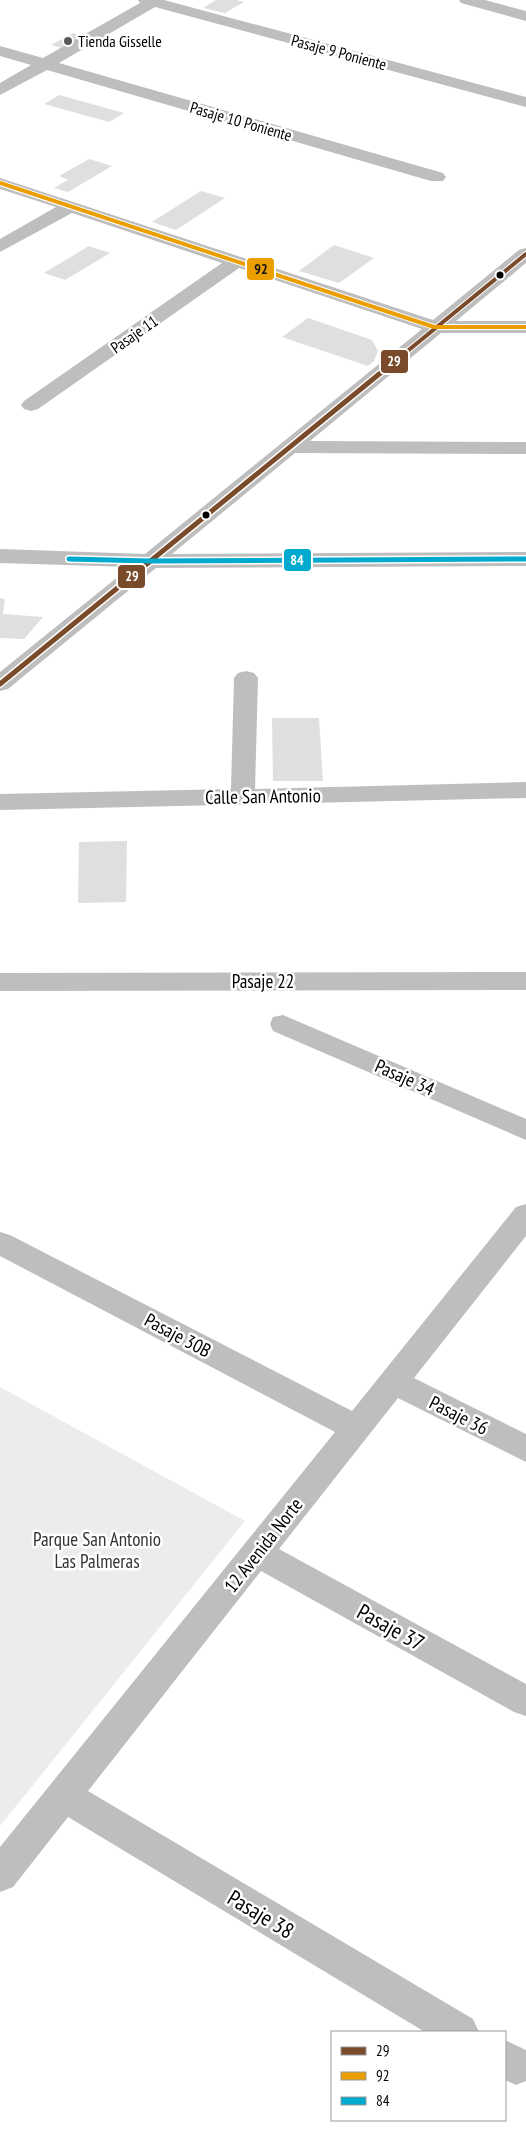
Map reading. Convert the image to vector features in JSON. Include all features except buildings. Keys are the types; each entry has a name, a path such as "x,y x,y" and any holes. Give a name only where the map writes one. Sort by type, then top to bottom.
{"street":[{"path":"467,0 526,16"},
{"path":"0,90 152,1"},
{"name":"Pasaje 9 Poniente","path":"152,1 526,102"},
{"name":"Pasaje 10 Poniente","path":"0,51 437,177"},
{"path":"0,183 434,328 526,328"},
{"path":"0,246 70,206"},
{"path":"0,684 526,254"},
{"name":"Pasaje 11","path":"31,406 236,262"},
{"path":"289,446 526,448"},
{"path":"0,556 150,561 526,559"},
{"path":"243,796 246,678"},
{"name":"Calle San Antonio","path":"0,802 526,790"},
{"name":"Pasaje 22","path":"0,982 526,980"},
{"name":"Pasaje 34","path":"283,1024 526,1130"},
{"name":"12 Avenida Norte","path":"0,1875 526,1215"},
{"name":"Pasaje 30B","path":"0,1242 356,1428"},
{"name":"Pasaje 36","path":"392,1382 526,1449"},
{"name":"Pasaje 37","path":"257,1553 526,1701"},
{"name":"Pasaje 38","path":"63,1795 458,2031"}],"green space":[{"name":"Parque San Antonio Las Palmeras","path":"0,1387 245,1521 0,1826"}],"transit line":[{"name":"92","path":"0,183 434,327 526,327"},
{"name":"29","path":"0,684 526,254"},
{"name":"84","path":"69,559 150,561 526,559"}],"place":[{"name":"Tienda Gisselle","path":"68,41"}]}
